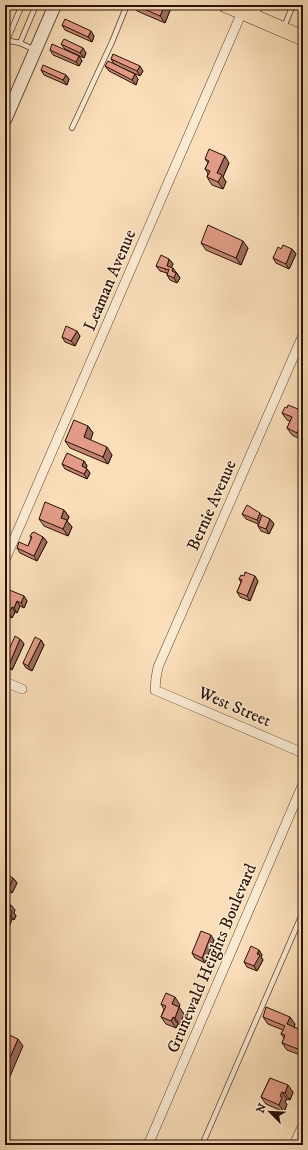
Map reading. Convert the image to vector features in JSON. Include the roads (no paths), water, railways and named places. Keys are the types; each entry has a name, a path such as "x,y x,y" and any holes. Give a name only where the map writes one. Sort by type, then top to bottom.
{"main road":[{"path":"226,5 253,11 283,29 303,38"}],"street":[{"path":"5,120 55,5"},
{"name":"Leaman Avenue","path":"5,560 253,11"},
{"name":"Bernie Avenue","path":"155,690 158,667 303,335"},
{"path":"5,682 22,689"},
{"name":"West Street","path":"155,690 303,753"},
{"name":"Grunewald Heights Boulevard","path":"148,1145 303,784"},
{"path":"294,1145 303,1125"}],"lane":[{"path":"22,5 6,40 20,43 35,50"},
{"path":"20,43 36,5"},
{"path":"72,128 112,42 126,5"},
{"path":"283,29 293,5"},
{"path":"202,1145 303,912"}]}
